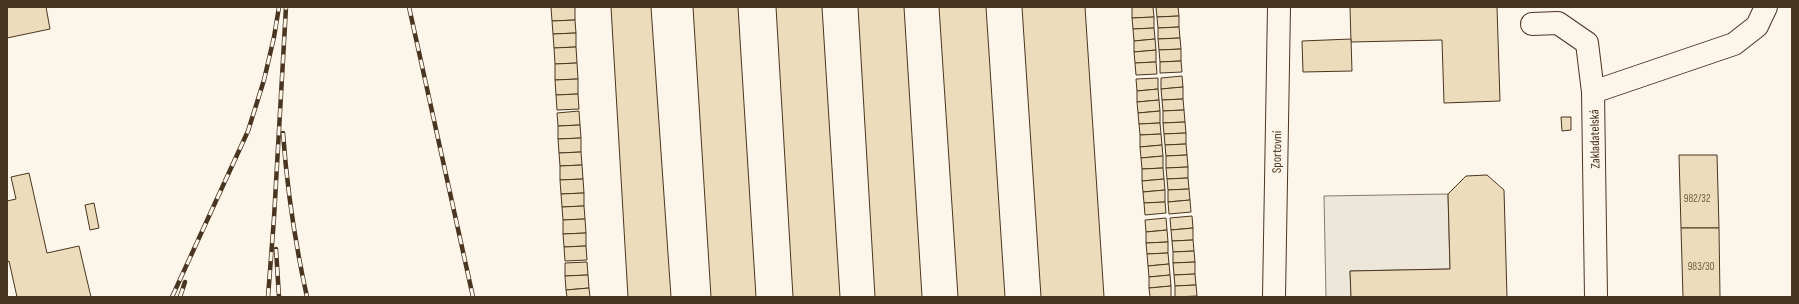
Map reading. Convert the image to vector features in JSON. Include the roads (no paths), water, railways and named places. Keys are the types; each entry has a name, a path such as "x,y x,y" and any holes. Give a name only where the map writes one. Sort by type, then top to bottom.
{"street":[{"name":"Sportovní","path":"1274,297 1278,7"},
{"path":"1593,92 1734,44 1757,26 1766,7"},
{"name":"Zakladatelská","path":"1532,24 1558,23 1587,43 1593,92 1596,297"}],"railway":[{"path":"172,297 248,131 264,80 279,7"},
{"path":"268,297 286,7"},
{"path":"409,7 473,297"},
{"path":"283,133 292,215 307,297"},
{"path":"276,249 279,297"},
{"path":"180,297 185,282"}]}
